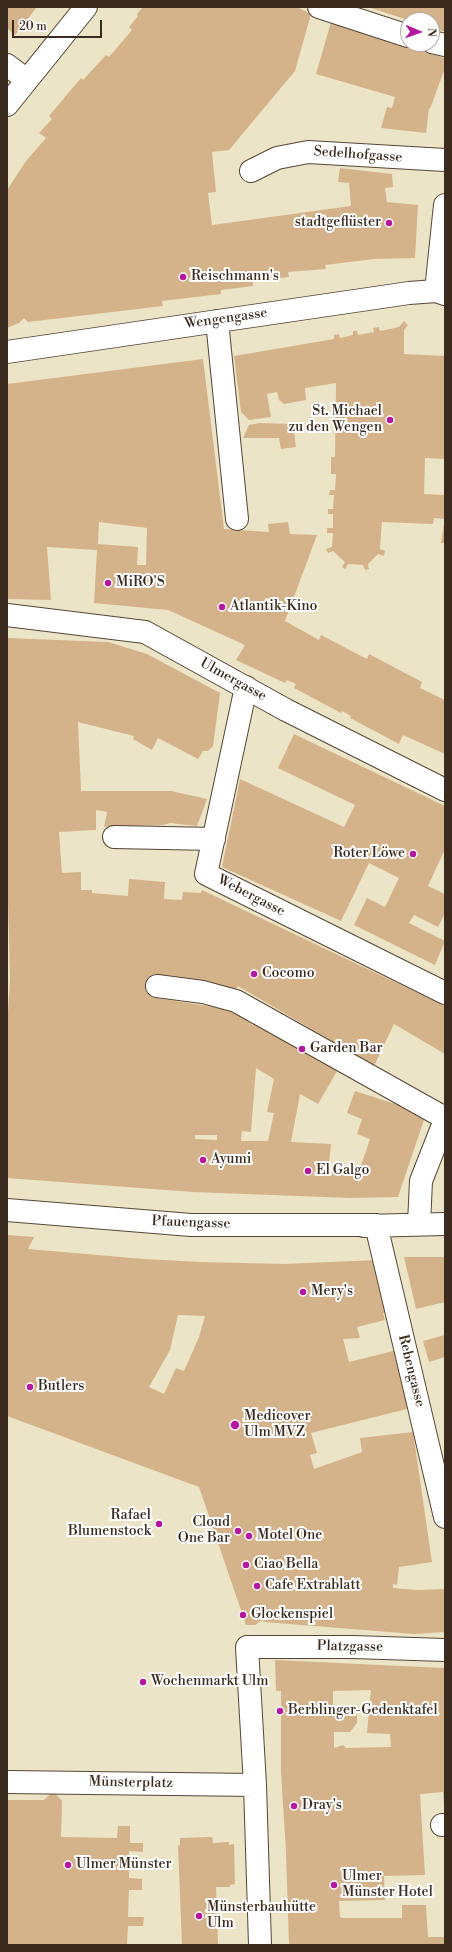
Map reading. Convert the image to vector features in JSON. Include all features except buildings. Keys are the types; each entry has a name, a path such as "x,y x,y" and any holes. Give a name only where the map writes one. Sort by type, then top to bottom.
{"street":[{"path":"7,105 86,7"},
{"path":"319,7 400,33"},
{"path":"7,65 27,80"},
{"name":"Sedelhofgasse","path":"251,171 277,158 308,152 445,160"},
{"path":"440,292 445,205"},
{"name":"Wengengasse","path":"7,352 409,293 440,292"},
{"path":"217,320 237,519"},
{"name":"Ulmergasse","path":"7,615 145,632 286,710 445,790"},
{"name":"Webergasse","path":"246,687 206,874 445,993"},
{"path":"114,837 214,839"},
{"path":"157,986 203,992 236,1001 445,1119 421,1181 419,1224"},
{"name":"Pfauengasse","path":"7,1210 191,1225 370,1226 445,1224"},
{"name":"Rebengasse","path":"370,1226 445,1517"},
{"name":"Platzgasse","path":"255,1784 247,1647 353,1647 445,1650"},
{"name":"Münsterplatz","path":"7,1782 255,1784"},
{"path":"255,1784 260,1945"}],"place":[{"name":"stadtgeflüster","path":"389,223"},
{"name":"Reischmann's","path":"183,277"},
{"name":"St. Michael zu den Wengen","path":"390,420"},
{"name":"MiRO'S","path":"108,583"},
{"name":"Atlantik-Kino","path":"222,607"},
{"name":"Roter Löwe","path":"413,854"},
{"name":"Cocomo","path":"254,974"},
{"name":"Garden Bar","path":"302,1049"},
{"name":"Ayumi","path":"203,1160"},
{"name":"El Galgo","path":"308,1171"},
{"name":"Mery's","path":"303,1292"},
{"name":"Butlers","path":"30,1387"},
{"name":"Medicover Ulm MVZ","path":"235,1425"},
{"name":"Rafael Blumenstock","path":"159,1524"},
{"name":"Cloud One Bar","path":"238,1531"},
{"name":"Motel One","path":"249,1536"},
{"name":"Ciao Bella","path":"246,1565"},
{"name":"Cafe Extrablatt","path":"257,1586"},
{"name":"Glockenspiel","path":"243,1615"},
{"name":"Wochenmarkt Ulm","path":"143,1682"},
{"name":"Berblinger-Gedenktafel","path":"280,1711"},
{"name":"Dray's","path":"294,1806"},
{"name":"Ulmer Münster","path":"68,1865"},
{"name":"Ulmer Münster Hotel","path":"334,1885"},
{"name":"Münsterbauhütte Ulm","path":"199,1916"}]}
